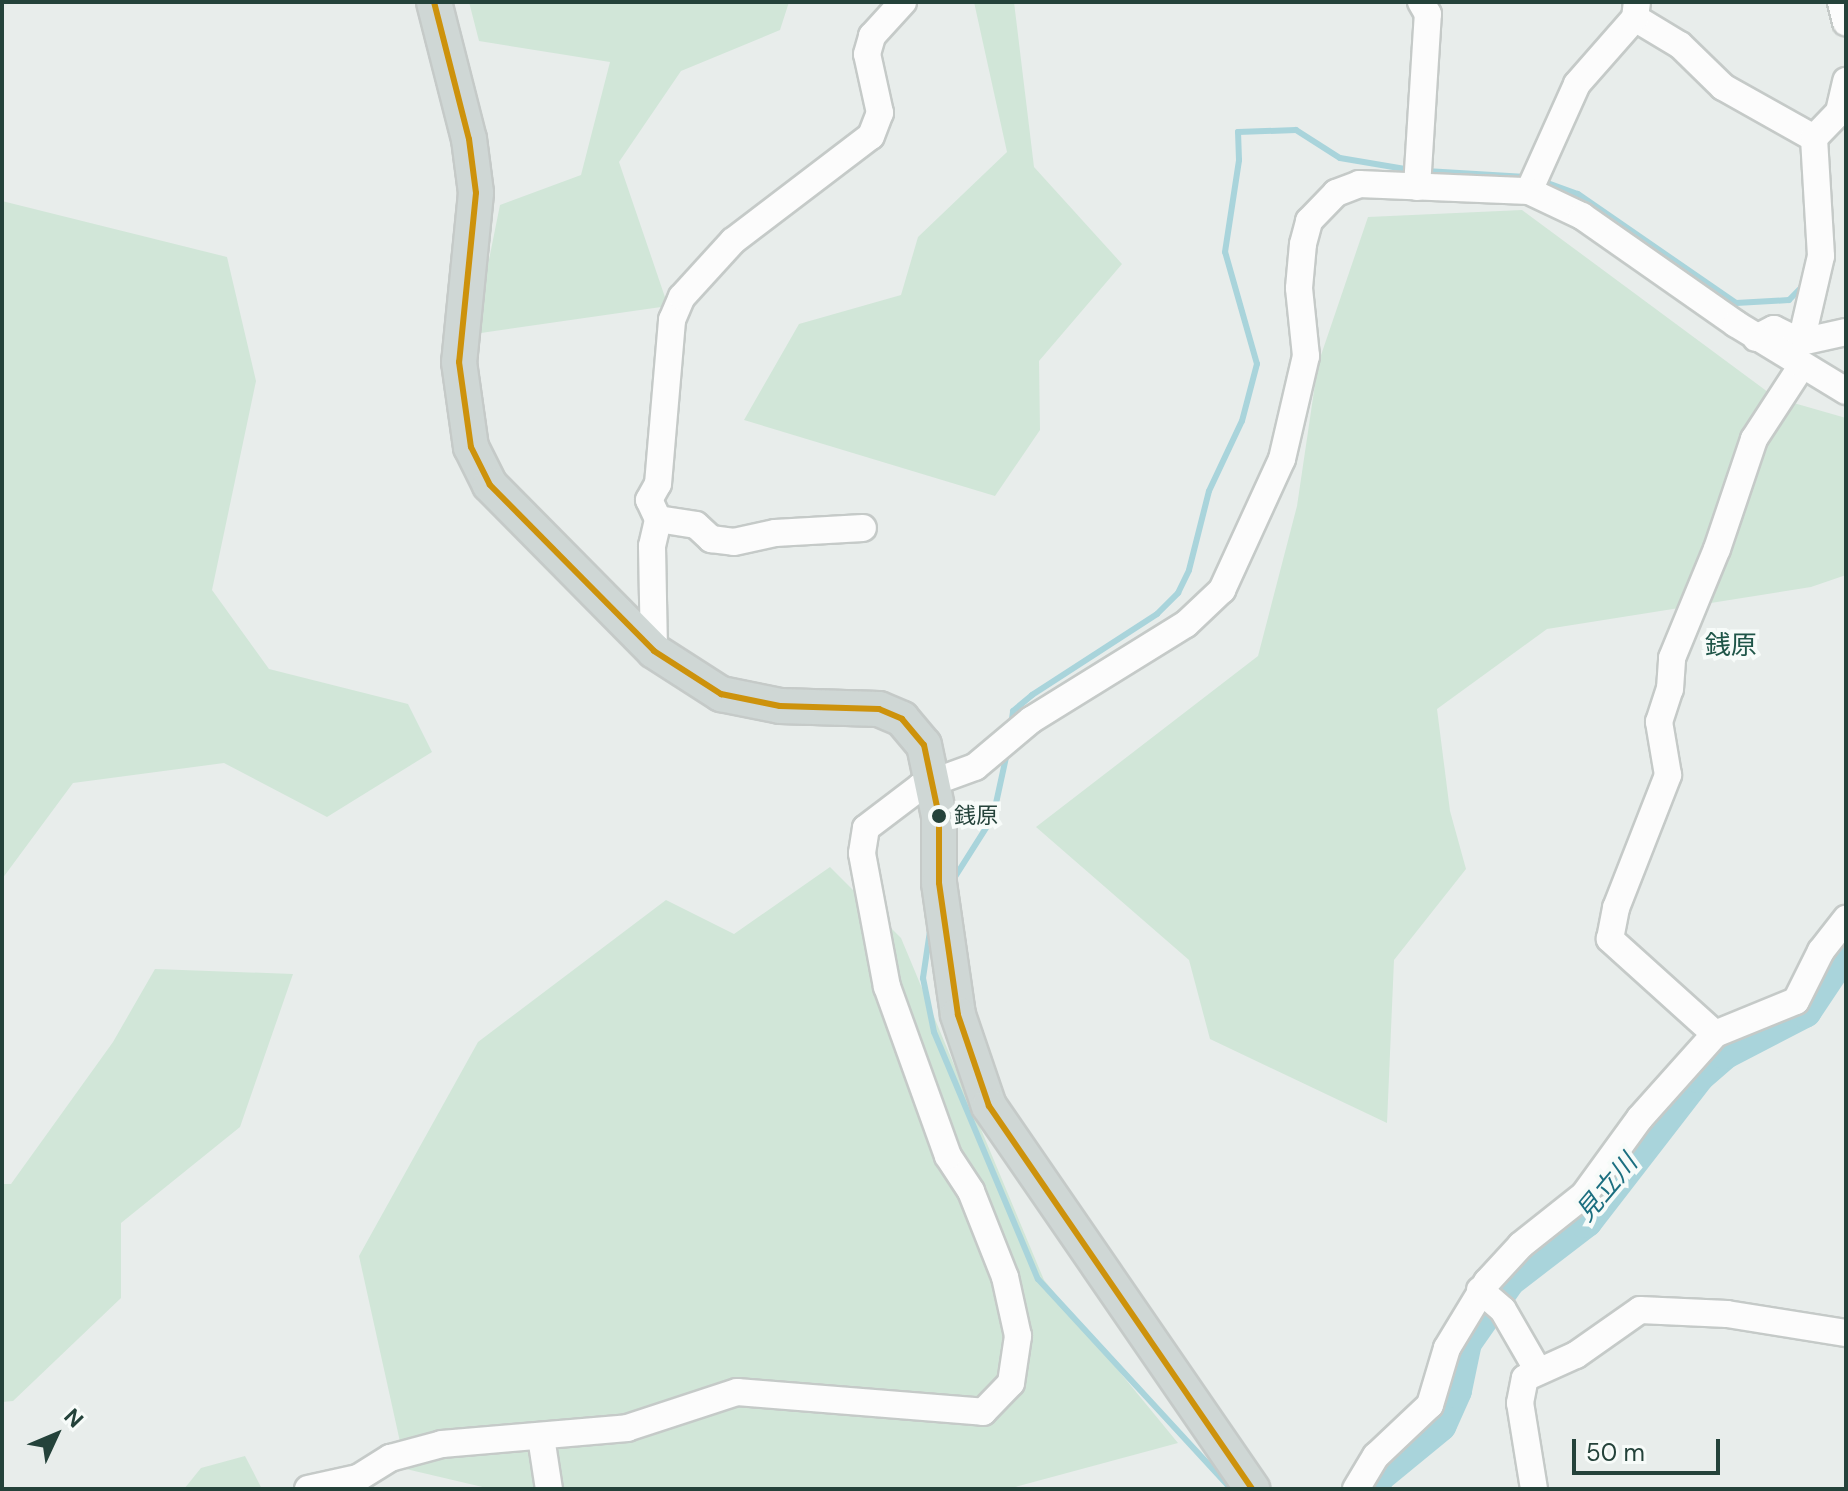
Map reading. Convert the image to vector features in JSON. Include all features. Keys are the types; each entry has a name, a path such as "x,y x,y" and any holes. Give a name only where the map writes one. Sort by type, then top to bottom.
{"main road":[{"path":"434,2 469,139 476,193 459,362 471,447 490,485 654,651 721,694 780,706 879,709 902,719 924,745 934,780 939,883 958,1015 989,1106 1252,1489"}],"street":[{"path":"654,651 652,546 658,519 649,500 658,484 672,320 682,297 763,214 871,136 880,113 867,54 872,36 903,2"},
{"path":"1417,187 1428,14 1421,2"},
{"path":"1841,2 1846,22"},
{"path":"1529,191 1577,84 1636,10 1680,45 1723,87 1814,138"},
{"path":"1715,1034 1610,939 1616,908 1668,775 1659,722 1672,658 1717,549 1754,439 1801,354 1821,256 1814,138 1839,112 1846,81"},
{"path":"308,1489 358,1478 390,1458 442,1444 627,1428 737,1392 983,1412 1011,1383 1018,1336 1005,1277 971,1191 948,1156 887,987 862,853 866,828 934,780 975,767 1031,720 1186,624 1222,590 1282,459 1299,400 1306,356 1299,288 1309,221 1336,193 1359,184 1529,191 1582,216 1756,338 1774,329 1846,391"},
{"path":"1801,354 1846,332"},
{"path":"658,519 696,525 711,539 734,542 775,533 863,528"},
{"path":"1356,1489 1376,1456 1430,1405 1447,1348 1488,1297 1521,1245 1584,1195 1640,1118 1715,1034 1796,1001 1821,951 1846,919"},
{"path":"1488,1297 1537,1369"},
{"path":"1534,1489 1520,1388 1537,1369 1576,1355 1631,1314 1650,1307 1846,1333"},
{"path":"541,1437 549,1489"}],"green space":[{"path":"469,2 789,2 780,30 681,71 619,162 668,306 474,334 500,205 581,175 610,62 479,41"},
{"path":"974,2 1014,2 1034,167 1122,264 1039,361 1040,430 995,496 744,420 799,324 901,295 918,237 1007,152"},
{"path":"2,201 227,257 256,381 212,590 269,669 408,704 432,752 327,817 224,763 73,783 2,879"},
{"path":"1522,210 1776,398 1846,418 1846,575 1811,587 1547,629 1437,709 1450,811 1466,869 1394,960 1387,1123 1210,1039 1189,960 1036,827 1258,656 1297,506 1318,364 1368,217"},
{"path":"830,867 901,938 1044,1280 1178,1443 1008,1489 491,1489 406,1469 359,1256 478,1042 666,900 734,934"},
{"path":"155,969 293,974 240,1127 121,1223 121,1298 13,1401 2,1402 2,1184 11,1184 113,1042"},
{"path":"245,1456 262,1489 184,1489 201,1468"}],"waterway":[{"path":"1011,726 1013,711 1032,695 1157,614 1178,593 1189,570 1209,491 1242,421 1257,364 1225,252 1239,160 1238,132 1296,130 1340,158 1411,170"},
{"path":"1426,171 1527,177"},
{"path":"1542,181 1578,194 1736,303 1789,300 1801,288"},
{"path":"953,880 993,817 1007,753"},
{"path":"930,931 923,978 934,1032 1038,1279 1231,1489"},
{"name":"見立川","path":"1371,1489 1377,1475 1439,1424 1454,1390 1464,1342 1508,1279 1585,1220 1697,1075 1725,1051 1804,1010 1846,947"}],"transit line":[{"path":"434,2 469,139 476,193 459,362 471,447 490,485 654,651 721,694 780,706 879,709 902,719 924,745 939,816 939,883 958,1015 989,1106 1252,1489"}],"place":[{"name":"銭原","path":"939,816"}],"district":[{"name":"銭原","path":"1731,646"}]}
